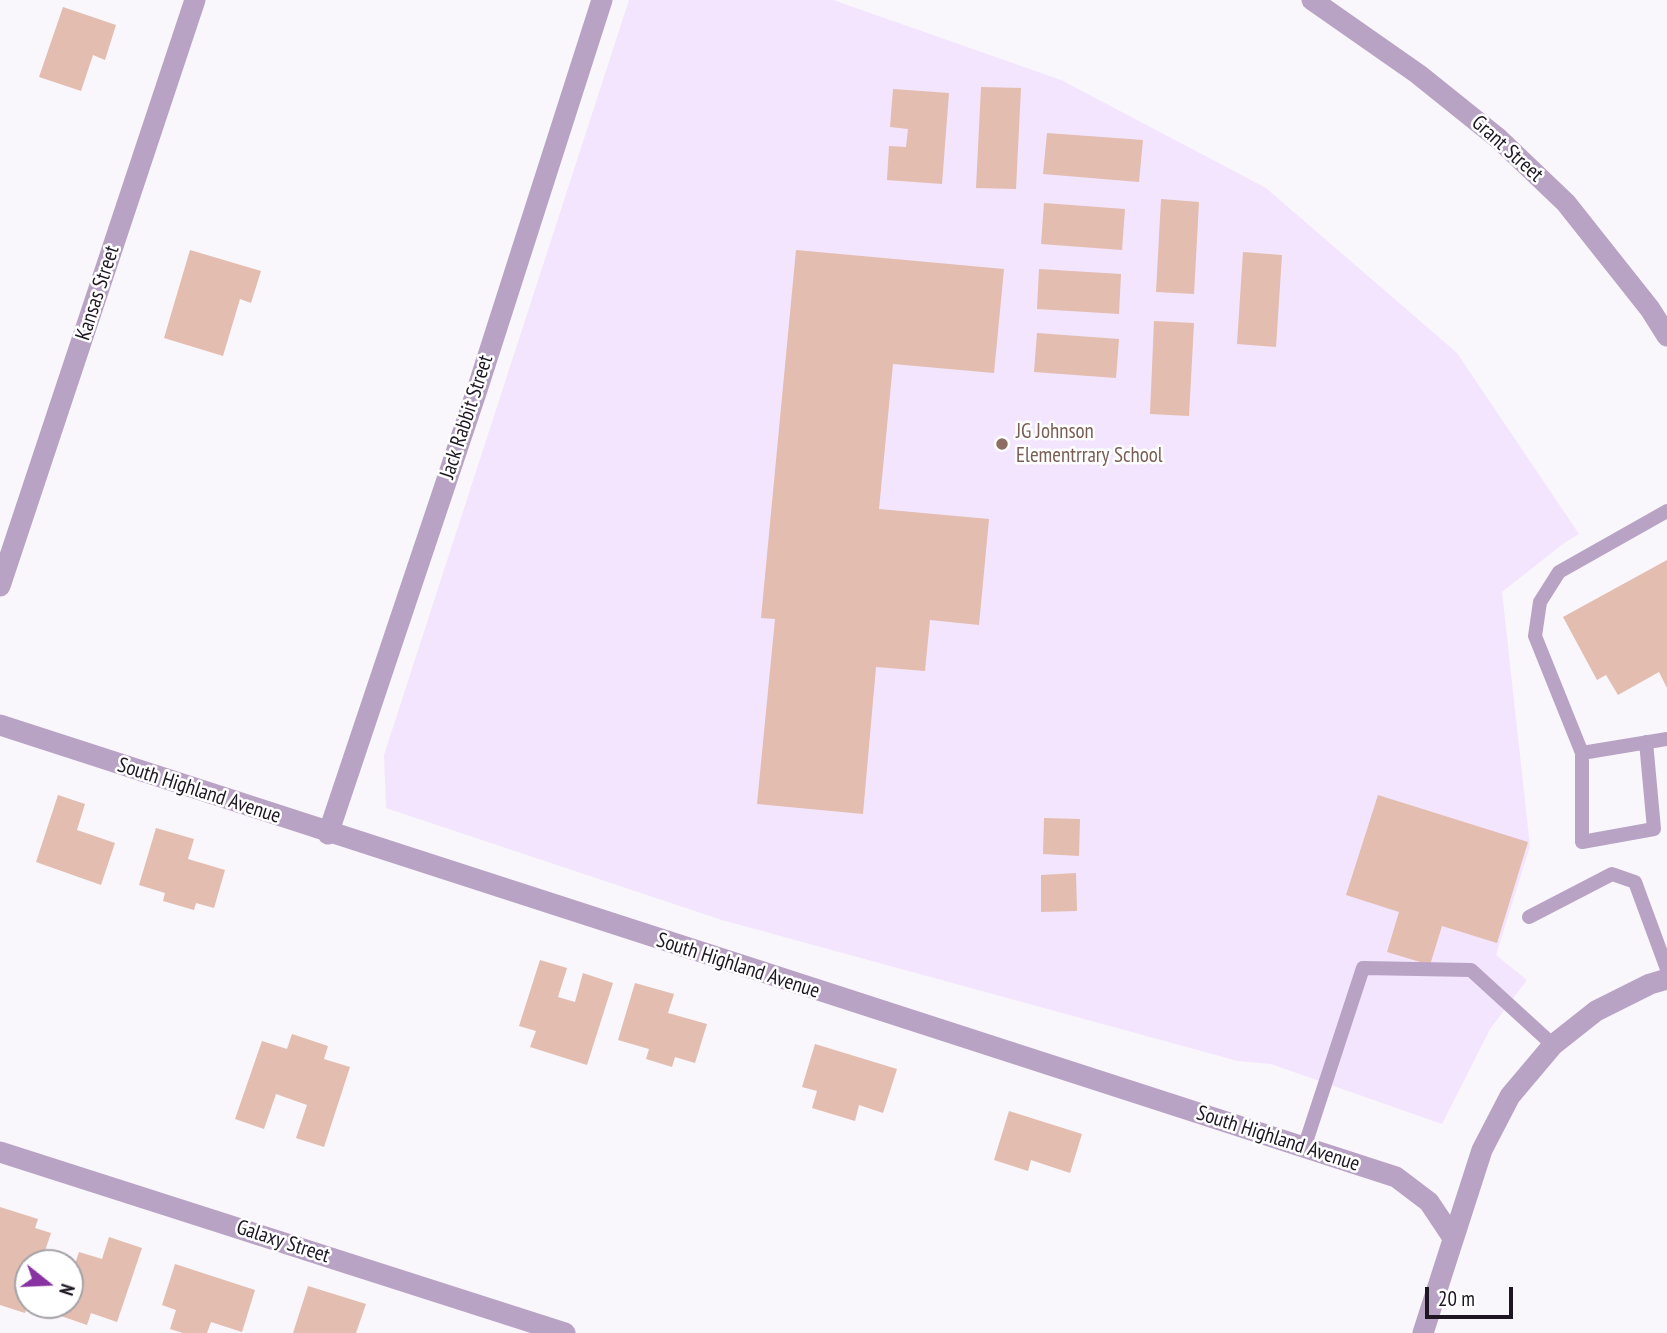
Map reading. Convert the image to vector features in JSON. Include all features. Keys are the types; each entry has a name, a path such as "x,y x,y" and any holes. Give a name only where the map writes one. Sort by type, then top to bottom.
{"street":[{"name":"Kansas Street","path":"0,586 195,0"},
{"name":"Jack Rabbit Street","path":"328,834 477,390 602,0"},
{"name":"Grant Street","path":"1312,0 1418,74 1499,139 1566,203 1650,309 1667,335"},
{"name":"South Highland Avenue","path":"0,725 328,834 1396,1177 1429,1202 1453,1238"},
{"path":"1423,1333 1482,1150 1510,1096 1553,1045 1596,1011 1650,984 1667,979"},
{"name":"Galaxy Street","path":"0,1152 565,1333"}],"lane":[{"path":"1646,742 1654,830 1582,842 1582,753 1535,636 1539,602 1559,572 1667,512"},
{"path":"1582,753 1667,739"},
{"path":"1529,918 1612,874 1635,882 1667,969"},
{"path":"1304,1148 1363,968 1471,970 1553,1045"}],"shaded area":[{"name":"JG Johnson Elementrrary School","path":"629,0 833,0 1061,80 1266,188 1457,353 1579,534 1502,592 1530,846 1496,955 1527,980 1490,1029 1442,1124 1271,1064 1238,1061 722,920 386,808 384,755"}],"building":[{"path":"63,7 116,25 105,60 93,55 81,91 39,77"},
{"path":"981,87 1021,88 1016,189 976,188"},
{"path":"893,89 949,93 942,184 887,180 889,146 906,147 908,129 890,127"},
{"path":"1047,133 1143,140 1139,182 1043,174"},
{"path":"1161,199 1199,202 1194,294 1156,292"},
{"path":"1044,203 1125,209 1122,250 1041,244"},
{"path":"190,250 261,271 251,303 240,299 223,356 164,338"},
{"path":"796,250 1004,269 994,373 893,364 879,509 989,519 979,625 930,620 925,671 876,667 863,814 757,804 775,619 761,618"},
{"path":"1243,252 1282,255 1276,347 1237,344"},
{"path":"1039,269 1121,274 1119,314 1037,309"},
{"path":"1154,321 1194,323 1189,416 1150,414"},
{"path":"1037,333 1119,339 1116,378 1034,372"},
{"path":"1667,560 1667,688 1659,672 1618,695 1606,675 1597,680 1563,617"},
{"path":"58,795 85,804 77,830 115,843 101,885 36,862"},
{"path":"1378,795 1528,842 1497,943 1442,926 1430,965 1387,952 1399,912 1346,895"},
{"path":"1044,818 1080,819 1079,856 1043,854"},
{"path":"156,828 194,839 188,859 225,870 214,908 196,903 194,910 163,901 165,893 139,885"},
{"path":"1076,873 1077,911 1041,912 1041,875"},
{"path":"540,960 567,968 558,997 575,1002 583,973 613,983 587,1065 530,1047 536,1031 519,1026"},
{"path":"635,983 674,994 668,1013 707,1024 695,1063 675,1057 672,1067 646,1059 649,1049 618,1040"},
{"path":"292,1034 328,1046 324,1059 350,1067 324,1147 296,1138 307,1105 276,1094 264,1129 235,1119 262,1041 287,1049"},
{"path":"815,1044 897,1069 883,1113 859,1105 855,1121 812,1108 817,1091 802,1087"},
{"path":"1009,1111 1082,1134 1070,1173 1031,1160 1028,1171 994,1160"},
{"path":"0,1207 38,1219 35,1228 51,1233 46,1249 14,1249 14,1309 0,1305"},
{"path":"109,1237 142,1248 117,1322 91,1313 87,1325 70,1319 84,1319 84,1254 102,1259"},
{"path":"175,1264 255,1290 242,1332 211,1322 207,1333 183,1333 170,1329 176,1310 162,1305"},
{"path":"308,1286 366,1304 356,1333 293,1333"}],"place":[{"name":"JG Johnson Elementrrary School","path":"1002,444"}]}
